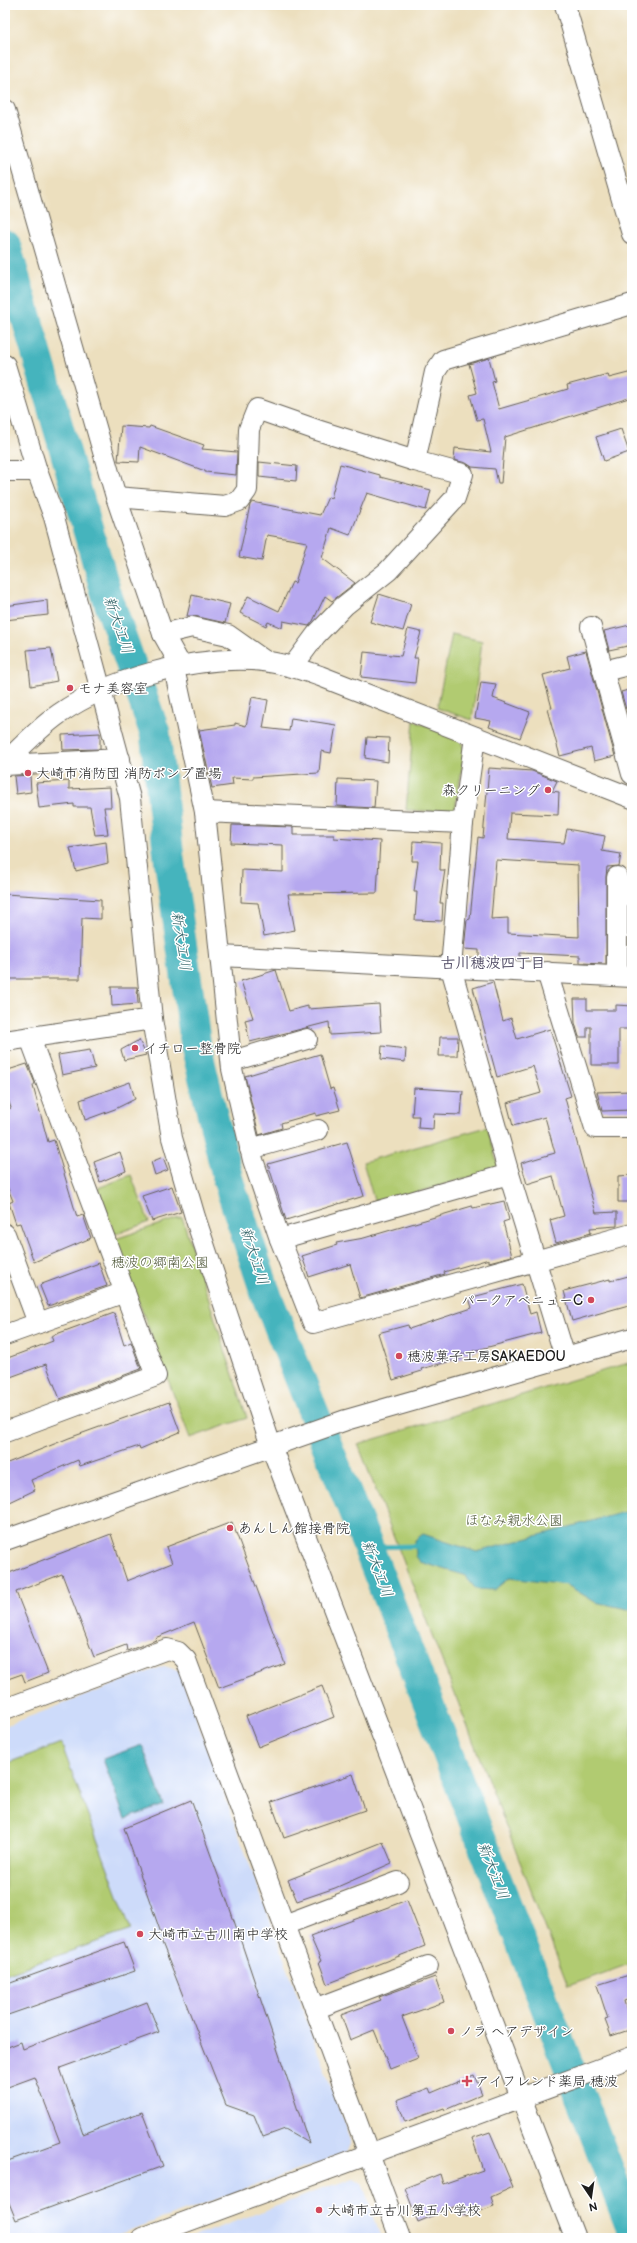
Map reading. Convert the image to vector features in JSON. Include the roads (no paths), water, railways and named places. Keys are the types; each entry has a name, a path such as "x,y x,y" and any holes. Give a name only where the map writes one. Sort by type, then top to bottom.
{"street":[{"path":"565,5 632,234"},
{"path":"5,110 116,498 163,634 172,669 205,812 232,1061 250,1149 280,1239 313,1323 632,1234"},
{"path":"414,460 435,372 443,360 632,304"},
{"path":"5,365 37,471 54,517 108,687 120,759 130,798 152,1018 172,1138 195,1217 271,1446 575,2238"},
{"path":"116,498 225,506 239,501 247,490 250,429 257,409 317,430 463,474 455,498 388,571 344,606 321,630 293,666"},
{"path":"5,471 37,471"},
{"path":"163,634 192,627 228,635 268,662"},
{"path":"591,627 604,671 625,720 632,774"},
{"path":"5,764 31,737 59,714 108,687 172,669 218,660 253,660 293,666 632,798"},
{"path":"604,671 632,664"},
{"path":"475,737 463,823 451,968 510,1174 565,1357"},
{"path":"5,764 120,759"},
{"path":"205,812 463,823"},
{"path":"220,956 624,977 617,877"},
{"path":"547,972 596,1128 632,1128"},
{"path":"5,1041 152,1018"},
{"path":"5,1432 156,1376 30,1038"},
{"path":"232,1061 307,1039"},
{"path":"250,1149 318,1130"},
{"path":"280,1239 510,1174"},
{"path":"5,1234 38,1323"},
{"path":"5,1335 125,1292"},
{"path":"5,1540 346,1420 632,1338"},
{"path":"5,1709 167,1649 178,1652 186,1660 400,2238"},
{"path":"284,1925 398,1882"},
{"path":"315,2009 428,1966"},
{"path":"142,2238 522,2099 632,2056"}],"water":[{"path":"632,1510 632,1610 595,1602 567,1585 509,1578 494,1590 476,1589 464,1575 420,1562 416,1556 415,1540 423,1534 477,1552"},
{"path":"142,1745 164,1805 125,1819 103,1759"}],"waterway":[{"path":"617,5 632,7"},
{"name":"新大江川","path":"5,244 108,599 155,733 169,858 196,1046 228,1180 267,1297 368,1547 632,2230"},
{"path":"368,1547 421,1547"}],"place":[{"name":"モナ美容室","path":"70,688"},
{"name":"大崎市消防団 消防ポンプ置場","path":"28,773"},
{"name":"森クリーニング","path":"548,790"},
{"name":"イチロー整骨院","path":"135,1048"},
{"name":"パークアベニューC","path":"591,1300"},
{"name":"穂波菓子工房SAKAEDOU","path":"399,1356"},
{"name":"あんしん館接骨院","path":"230,1528"},
{"name":"大崎市立古川南中学校","path":"140,1934"},
{"name":"ノラ ヘアデザイン","path":"451,2031"},
{"name":"アイフレンド薬局 穂波","path":"467,2081"},
{"name":"大崎市立古川第五小学校","path":"319,2210"}],"district":[{"name":"古川穂波四丁目","path":"493,963"}],"park label":[{"name":"穂波の郷南公園","path":"160,1262"},
{"name":"ほなみ親水公園","path":"514,1520"}]}
